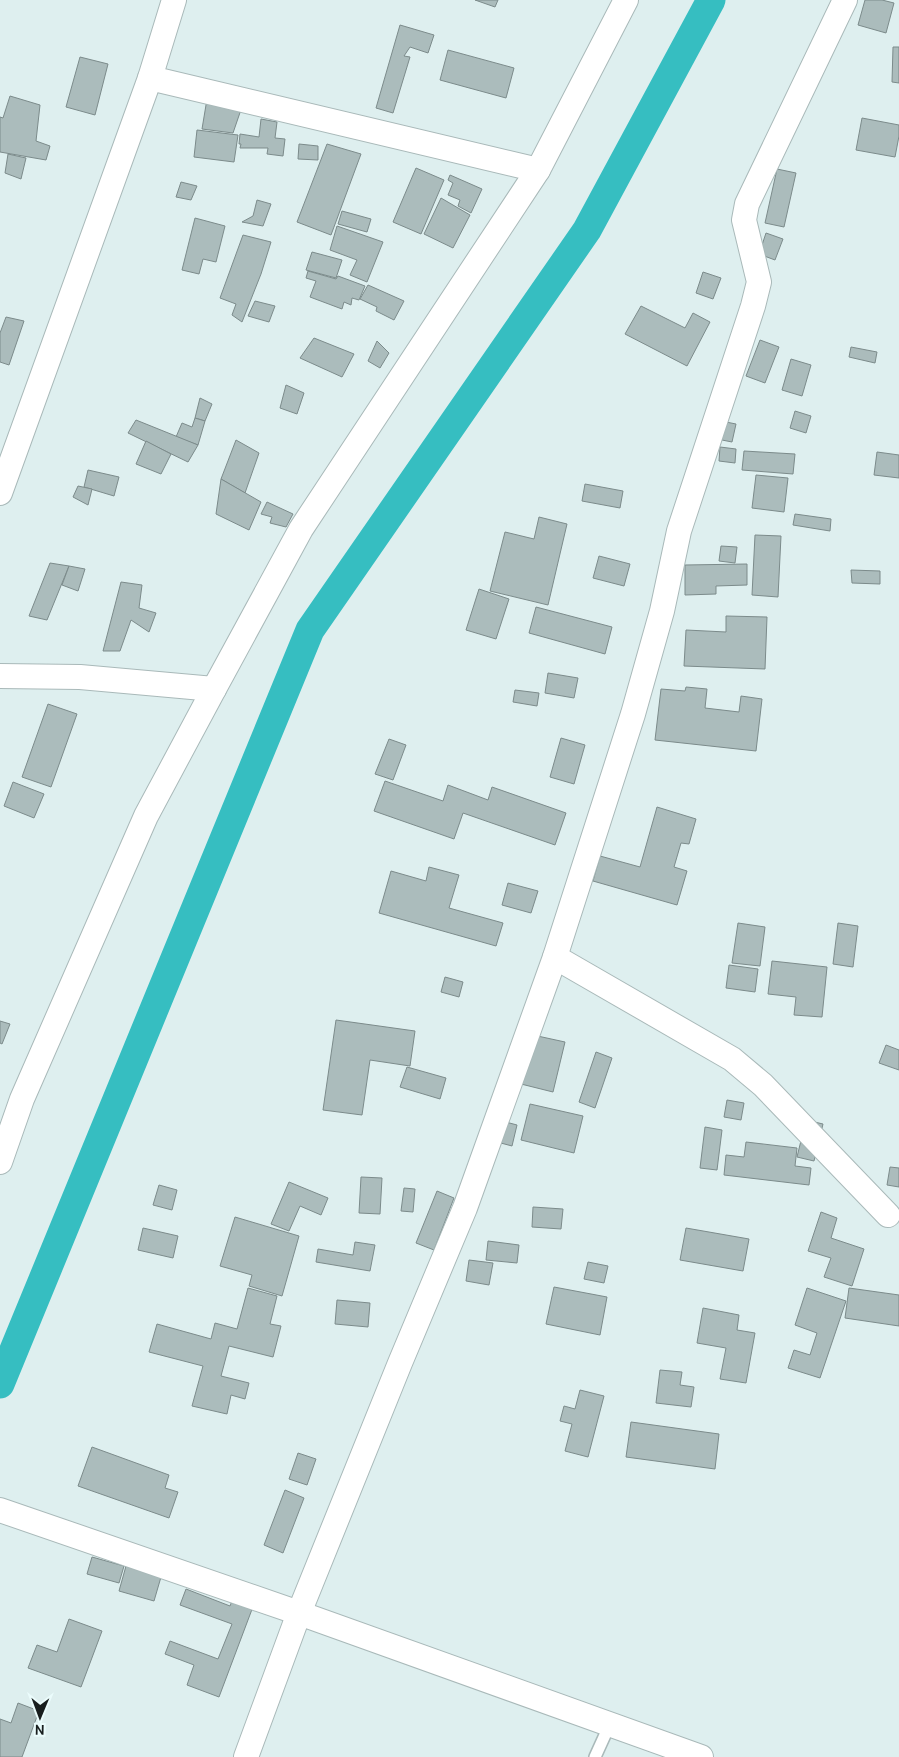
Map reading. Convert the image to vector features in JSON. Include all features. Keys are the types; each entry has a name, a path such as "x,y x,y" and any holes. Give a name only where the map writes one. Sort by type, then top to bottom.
{"street":[{"path":"0,493 150,78 174,0"},
{"path":"0,1162 22,1099 146,816 214,689 301,529 538,170 626,0"},
{"path":"246,1757 300,1613 400,1363 465,1208 555,957 633,714 662,611 679,531 755,298 759,282 744,220 747,204 845,0"},
{"path":"150,78 538,170"},
{"path":"0,676 80,677 214,689"},
{"path":"555,957 732,1059 763,1085 888,1215"},
{"path":"0,1510 300,1613 701,1757"}],"lane":[{"path":"595,1757 610,1724"}],"building":[{"path":"475,0 498,0 495,7"},
{"path":"865,0 882,0 894,3 886,33 858,25"},
{"path":"400,25 434,35 428,53 410,47 404,56 410,57 393,113 376,108"},
{"path":"893,47 899,47 899,83 892,82"},
{"path":"448,50 514,68 506,98 440,80"},
{"path":"80,57 108,64 95,115 66,107"},
{"path":"208,93 246,95 233,133 202,129"},
{"path":"10,96 40,105 36,141 50,146 46,160 0,152 0,117 3,118"},
{"path":"862,118 899,125 895,157 856,150"},
{"path":"261,119 277,122 275,138 285,139 283,156 267,154 268,148 240,148 240,134 259,137"},
{"path":"197,130 238,135 234,162 194,157"},
{"path":"299,144 318,146 318,160 298,159"},
{"path":"327,144 361,154 331,235 297,222"},
{"path":"8,154 26,158 21,179 5,173"},
{"path":"416,168 444,180 421,234 393,222"},
{"path":"777,169 796,173 784,227 765,223"},
{"path":"450,175 482,189 471,213 458,206 460,200 448,195 453,183 448,180"},
{"path":"181,182 197,186 191,200 176,197"},
{"path":"441,198 470,215 453,248 424,234"},
{"path":"257,200 271,204 263,226 242,222 253,216"},
{"path":"342,211 371,219 367,232 338,224"},
{"path":"195,218 225,226 216,262 203,259 199,274 182,270"},
{"path":"337,226 383,242 367,282 350,275 357,260 330,250"},
{"path":"766,233 783,239 775,260 759,254"},
{"path":"243,235 271,242 261,274 242,322 232,315 236,304 220,298"},
{"path":"312,252 342,260 336,278 306,270"},
{"path":"308,271 336,279 338,276 365,286 359,300 352,298 351,305 344,302 342,309 310,297 316,281 306,278"},
{"path":"703,272 721,278 713,299 696,293"},
{"path":"368,285 404,301 394,320 376,311 377,307 360,299"},
{"path":"255,301 275,306 269,322 248,316"},
{"path":"641,306 685,328 693,313 710,322 687,366 625,334"},
{"path":"6,317 24,321 9,365 0,362 0,333"},
{"path":"314,338 354,354 342,377 300,358"},
{"path":"760,340 779,347 765,383 746,376"},
{"path":"377,341 389,353 380,368 368,361"},
{"path":"851,347 877,352 875,363 849,357"},
{"path":"791,359 811,365 802,396 782,390"},
{"path":"286,385 304,393 297,414 280,408"},
{"path":"200,398 212,404 205,421 195,418"},
{"path":"795,411 811,416 806,433 790,428"},
{"path":"195,418 205,421 198,445 176,437 182,423 192,427"},
{"path":"136,420 198,445 188,462 128,433"},
{"path":"721,421 736,424 732,442 717,439"},
{"path":"236,440 259,453 245,493 221,479"},
{"path":"146,441 171,454 161,474 136,464"},
{"path":"720,447 736,449 735,463 719,461"},
{"path":"744,451 795,454 793,474 742,470"},
{"path":"877,452 899,455 899,478 874,475"},
{"path":"88,470 119,477 114,496 84,487"},
{"path":"756,475 788,478 784,512 752,508"},
{"path":"221,479 261,502 249,530 216,514"},
{"path":"585,484 623,491 620,508 582,501"},
{"path":"78,486 92,489 88,505 73,497"},
{"path":"267,502 293,514 286,527 270,523 272,517 261,514"},
{"path":"795,514 831,519 830,531 793,525"},
{"path":"539,517 567,524 548,605 490,591 505,532 534,539"},
{"path":"755,535 781,536 778,597 752,595"},
{"path":"721,546 737,547 735,563 719,561"},
{"path":"599,556 630,564 624,586 593,578"},
{"path":"50,563 69,566 47,620 29,616"},
{"path":"747,564 747,585 716,586 716,594 685,595 685,565"},
{"path":"69,566 85,569 78,591 62,585"},
{"path":"851,570 880,571 880,584 852,583"},
{"path":"121,582 142,585 139,608 156,613 149,632 131,620 120,651 103,651"},
{"path":"479,589 509,599 496,639 466,630"},
{"path":"536,607 612,627 605,654 529,633"},
{"path":"726,616 767,617 765,669 684,666 686,630 726,632"},
{"path":"548,673 578,678 574,698 545,693"},
{"path":"686,687 707,689 705,708 739,712 741,696 762,699 756,751 655,740 661,689 685,691"},
{"path":"515,690 539,693 537,706 513,702"},
{"path":"48,704 77,714 51,787 22,777"},
{"path":"561,738 585,745 574,784 550,777"},
{"path":"389,739 406,745 393,780 375,774"},
{"path":"385,781 443,801 448,785 488,800 492,787 566,813 555,845 463,813 454,839 374,811"},
{"path":"13,782 44,794 34,818 4,806"},
{"path":"657,807 696,819 689,844 681,843 674,867 687,871 677,905 593,881 600,856 640,867"},
{"path":"429,867 459,875 449,908 503,923 496,946 379,913 391,871 426,881"},
{"path":"508,883 538,891 531,913 502,905"},
{"path":"738,923 765,927 760,966 732,963"},
{"path":"838,923 858,926 853,967 833,964"},
{"path":"772,961 827,967 822,1017 794,1015 796,997 768,994"},
{"path":"729,965 758,969 755,992 726,988"},
{"path":"445,977 463,982 459,997 441,992"},
{"path":"336,1020 415,1031 410,1066 370,1060 362,1115 323,1110"},
{"path":"0,1021 10,1024 2,1044 0,1043"},
{"path":"533,1035 565,1042 553,1092 521,1084"},
{"path":"886,1045 899,1050 899,1070 879,1063"},
{"path":"596,1052 612,1058 595,1108 579,1102"},
{"path":"407,1067 446,1078 440,1099 400,1087"},
{"path":"727,1100 744,1103 741,1120 724,1117"},
{"path":"530,1104 583,1116 574,1153 521,1140"},
{"path":"806,1120 823,1124 814,1161 797,1157"},
{"path":"502,1121 517,1125 512,1146 497,1142"},
{"path":"705,1127 722,1130 717,1170 700,1168"},
{"path":"746,1142 797,1148 795,1166 811,1168 809,1185 724,1175 726,1155 744,1157"},
{"path":"890,1167 899,1168 899,1187 887,1185"},
{"path":"361,1177 382,1178 380,1214 359,1213"},
{"path":"289,1182 328,1198 321,1215 300,1206 289,1231 271,1224"},
{"path":"159,1185 177,1190 172,1210 153,1205"},
{"path":"404,1188 415,1189 413,1212 401,1211"},
{"path":"437,1191 454,1198 434,1250 416,1243"},
{"path":"533,1207 563,1209 561,1229 532,1227"},
{"path":"821,1212 837,1218 831,1238 864,1249 852,1286 824,1277 831,1258 808,1251"},
{"path":"235,1217 299,1236 282,1296 249,1286 252,1275 220,1266"},
{"path":"143,1228 178,1236 173,1258 138,1250"},
{"path":"686,1228 749,1239 743,1271 680,1260"},
{"path":"488,1241 519,1245 517,1263 486,1260"},
{"path":"355,1242 375,1245 370,1271 316,1262 318,1249 353,1255"},
{"path":"469,1260 493,1263 489,1285 466,1281"},
{"path":"588,1262 608,1266 604,1283 584,1279"},
{"path":"554,1287 607,1297 600,1335 546,1324"},
{"path":"248,1288 277,1296 270,1324 281,1326 273,1357 229,1346 221,1376 249,1383 245,1399 231,1395 227,1414 192,1406 203,1366 149,1352 157,1324 211,1339 215,1323 237,1329"},
{"path":"807,1288 846,1301 820,1378 788,1368 794,1350 810,1355 817,1333 795,1325"},
{"path":"849,1288 899,1295 899,1326 845,1318"},
{"path":"337,1300 370,1303 368,1327 335,1324"},
{"path":"703,1308 739,1315 737,1330 755,1333 746,1383 720,1379 726,1348 697,1343"},
{"path":"660,1370 682,1372 680,1385 694,1387 691,1407 656,1403"},
{"path":"580,1390 604,1396 588,1457 565,1451 572,1424 560,1421 564,1406 575,1409"},
{"path":"631,1422 719,1434 715,1469 626,1457"},
{"path":"92,1447 169,1475 165,1488 178,1492 169,1518 78,1486"},
{"path":"298,1453 316,1459 307,1485 289,1479"},
{"path":"285,1490 304,1498 283,1553 264,1545"},
{"path":"92,1557 124,1566 119,1583 87,1574"},
{"path":"126,1566 161,1577 154,1601 119,1591"},
{"path":"186,1589 230,1606 234,1596 254,1604 219,1697 187,1685 194,1665 165,1654 170,1641 218,1659 232,1624 180,1605"},
{"path":"69,1619 102,1631 81,1687 28,1668 37,1645 57,1652"},
{"path":"18,1703 39,1711 22,1757 0,1757 0,1719 11,1723"}],"waterway":[{"path":"0,1384 310,630 587,230 711,0"}]}
